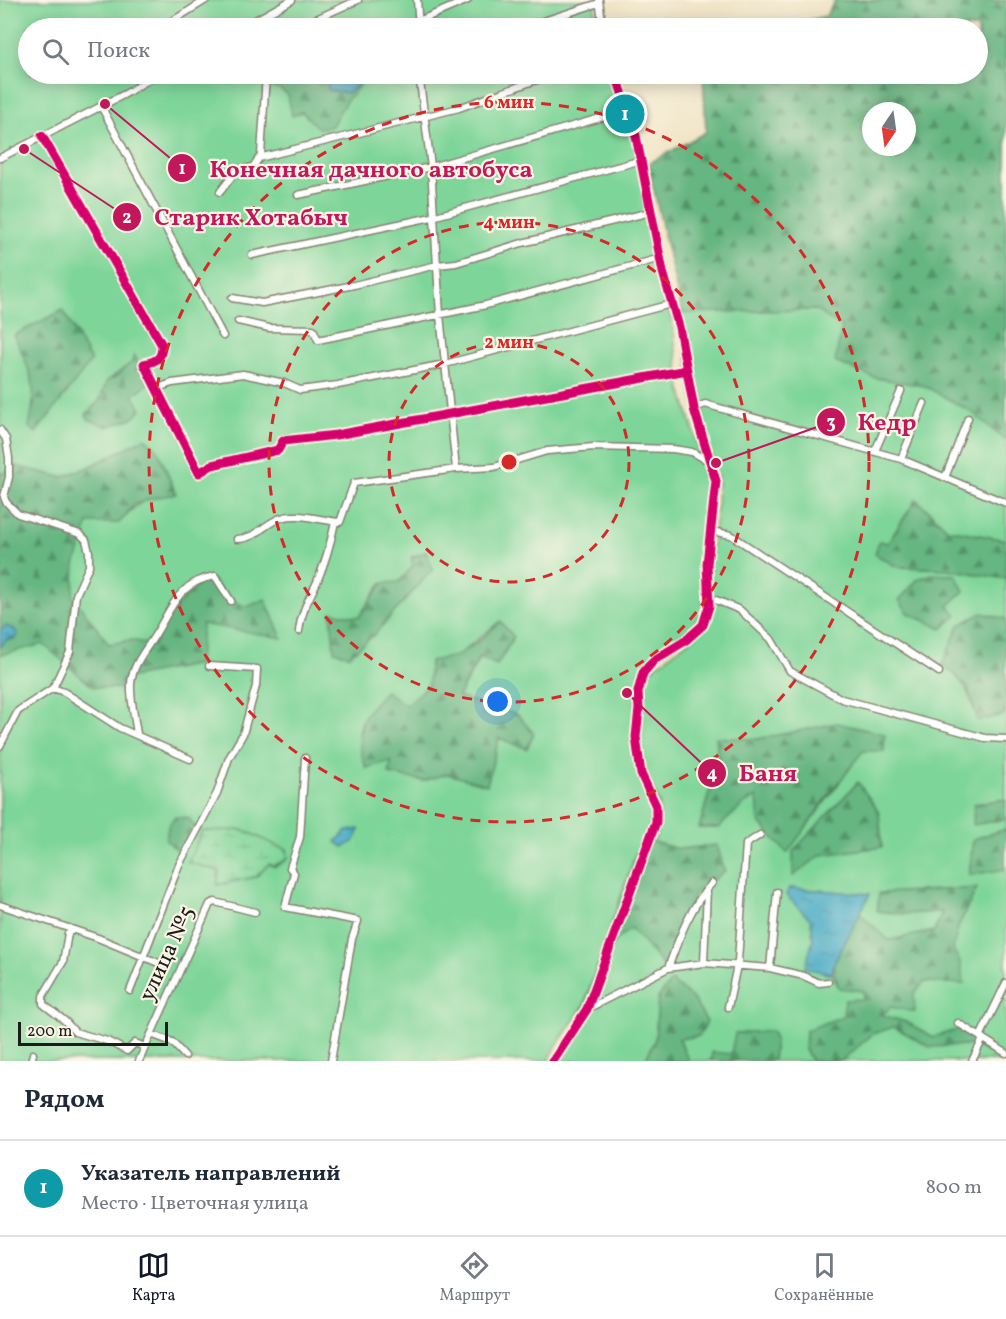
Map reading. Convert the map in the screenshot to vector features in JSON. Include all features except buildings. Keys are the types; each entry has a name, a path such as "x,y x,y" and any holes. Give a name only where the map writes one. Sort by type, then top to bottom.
{"street":[{"path":"177,18 206,0"},
{"path":"260,18 292,0"},
{"path":"318,18 358,0"},
{"path":"417,0 418,18"},
{"path":"433,18 468,0"},
{"path":"551,18 599,1 602,18"},
{"path":"0,158 140,84"},
{"path":"220,192 236,171 253,167 259,158 265,84"},
{"path":"421,84 431,167 432,218 440,315 456,468"},
{"path":"259,158 459,108 525,84"},
{"path":"553,1061 587,1009 656,822 656,806 641,774 636,737 638,692 643,673 654,660 703,625 708,599 707,564 716,481 694,409 679,327 671,304 642,160 619,84"},
{"path":"101,106 223,336"},
{"path":"298,195 431,167 628,110"},
{"path":"42,136 162,345 162,354 157,361 144,364 199,473 212,465 278,450 283,441 336,435 450,415 687,370"},
{"path":"252,255 432,218 642,160"},
{"path":"232,298 262,303 437,264 456,263 522,243 651,212"},
{"path":"238,321 269,328 314,329 318,340 440,315 661,258"},
{"path":"155,389 172,383 243,374 284,383 300,390 445,364 671,304"},
{"path":"875,451 901,391"},
{"path":"901,459 924,403"},
{"path":"694,409 705,404 875,451 901,459 1006,503"},
{"path":"945,478 968,418"},
{"path":"0,430 6,439 9,458 9,477 4,497 6,502 18,514 80,534 86,540 89,552 88,566 76,595 70,652 53,688 18,711 0,746"},
{"path":"237,538 249,539 280,518 294,517 340,522 354,483 456,468 494,467 548,451 615,447 673,449 692,452 711,462"},
{"path":"299,631 301,614 318,580 332,540 334,522"},
{"path":"711,531 731,535 939,672"},
{"path":"137,734 132,677 140,656 157,633 172,602 201,578 215,576 231,601"},
{"path":"708,599 740,610 771,639 790,671 842,699 985,738 1006,739"},
{"path":"130,991 179,865 217,793 229,758 243,734 256,687 257,669 209,666"},
{"path":"53,688 70,696 120,728 190,759"},
{"path":"305,759 300,837 290,868 294,873 285,907 358,921 352,939 331,1061"},
{"path":"728,1007 737,966 746,844 760,835"},
{"path":"668,968 682,931 702,893 712,883"},
{"path":"704,963 707,889"},
{"path":"770,969 777,892"},
{"name":"улица №5","path":"139,1061 210,904 215,902 255,912"},
{"path":"0,905 69,927 161,964"},
{"path":"69,927 63,962 43,996 43,1004 75,1032 107,1041 125,1051 135,1043 145,1047"},
{"path":"587,1009 668,968 704,963 770,969 804,976 819,983 828,982"},
{"path":"972,1061 1006,983"},
{"path":"958,1023 1006,1053"},
{"path":"151,1034 172,1042 184,1056"}],"green space":[{"path":"0,0 594,0 596,18 18,18 18,84 271,84 272,88 278,88 288,95 292,116 302,112 318,128 331,127 346,101 361,84 613,84 637,147 659,273 673,328 681,389 699,449 710,475 710,507 703,585 704,610 685,637 652,658 641,670 636,691 633,736 638,774 653,807 652,821 634,858 583,1007 556,1046 549,1061 0,1061 0,655 43,644 93,687 123,689 126,678 199,664 202,624 282,638 265,599 247,607 227,598 213,580 202,581 166,617 153,646 133,640 109,644 73,597 75,565 88,523 119,523 132,509 144,501 176,494 158,450 145,438 89,467 62,477 16,466 0,475","holes":["63,310 91,361 36,433 29,427 33,400 32,380 14,335","134,354 148,384 133,395 141,409 135,417 107,427 88,419 86,414 99,401 107,381 132,362","426,552 433,569 374,635 349,656 334,651 331,612 359,617 381,583 399,582 413,566 411,557","500,621 514,637 497,665 480,657 458,697 518,715 534,734 527,749 499,738 487,785 447,774 423,781 389,774 391,761 366,768 359,744 361,725 364,717 386,691 406,705 428,686 430,661 457,656","175,817 189,818 195,827 181,854 166,840 168,826","242,830 287,849 288,859 275,867 269,864 256,877 217,885 219,871 188,862 202,831"]},
{"path":"835,0 1006,0 1006,441 925,386 875,378 834,362 816,310 682,313 648,164 706,132 704,84 988,84 988,18 818,18 826,16"},
{"path":"271,84 362,84 346,101 331,127 317,128 302,112 292,116 272,89"},
{"path":"63,310 91,361 36,434 28,427 34,404 14,335"},
{"path":"816,310 842,327 835,362 875,378 925,386 973,413 1006,441 1006,540 948,529 916,499 888,543 879,541 875,554 897,567 947,569 1006,579 1006,619 982,613 959,625 942,665 957,677 966,689 978,721 1003,715 1006,704 1006,799 974,804 973,825 1006,819 1006,829 973,839 969,875 1006,869 1006,1061 841,1061 873,1034 894,1027 930,1047 969,1045 993,1054 959,1029 933,1037 906,1022 882,1015 891,1007 915,1012 914,993 925,982 964,984 960,962 953,949 959,925 977,888 879,893 877,911 904,914 942,912 934,931 889,940 860,914 869,894 789,888 811,920 813,940 825,974 832,974 839,988 863,991 863,999 845,1000 843,1016 806,1030 805,1050 812,1061 773,1061 775,1040 772,1031 735,1033 731,1054 712,1052 711,1061 689,1061 679,1039 699,1036 707,1022 693,999 671,981 658,998 655,1039 645,1061 557,1061 590,1010 614,942 631,928 664,967 694,894 725,871 717,845 679,849 654,842 659,825 660,804 645,773 640,738 643,710 641,692 645,675 705,628 712,607 708,578 717,509 718,475 706,448 691,388 682,313","holes":["932,574 956,575 964,591 948,606 957,615 942,629 908,613 899,600 918,579","837,723 885,734 884,751 863,751 787,853 759,822 757,797 744,804 718,828 699,828 718,761 716,737 757,739","858,782 879,812 882,847 821,855 793,876 793,851"]},
{"path":"133,353 148,384 137,400 141,409 135,417 107,428 88,419 86,414 99,401 107,381 120,374"},
{"path":"144,438 158,450 176,495 135,504 119,523 109,644 133,640 153,646 166,617 202,581 213,580 227,598 265,599 282,638 199,664 126,678 123,689 93,687 43,645 0,655 0,475 16,466 62,477 89,467"},
{"path":"916,499 948,529 1006,540 1006,579 947,569 897,567 875,555 879,540 888,543"},
{"path":"426,552 433,569 374,635 349,656 334,651 331,612 359,617 395,570"},
{"path":"932,574 956,575 964,591 948,606 958,615 942,629 908,613 899,600 918,579"},
{"path":"982,613 1006,619 1006,704 1003,715 978,721 967,687 942,666 959,625"},
{"path":"500,621 514,636 497,665 479,657 458,696 518,715 534,734 526,749 499,738 487,785 447,774 423,781 389,774 391,762 366,768 358,746 364,713 386,690 428,686 430,661 451,656 469,648"},
{"path":"837,723 885,734 884,752 839,781 787,854 744,804 718,828 699,828 718,761 716,737 757,739"},
{"path":"687,747 660,804 653,807 647,832 654,842 679,849 717,845 725,872 694,894 664,967 631,929 614,943 594,1001 568,1022 635,752 638,773"},
{"path":"858,782 879,812 882,847 821,855 793,877 793,851"},
{"path":"1006,799 1006,819 973,826 974,804"},
{"path":"175,817 189,818 195,827 181,855 166,840 168,826"},
{"path":"1006,829 1005,871 969,876 973,839"},
{"path":"242,830 287,849 288,859 260,872 256,877 216,885 187,863 202,831"},
{"path":"977,888 959,925 964,985 925,982 915,1012 882,1015 906,1022 933,1037 959,1029 996,1055 969,1045 930,1047 894,1027 873,1034 841,1061 812,1061 805,1050 806,1030 843,1016 845,1000 863,991 839,988 832,967 860,914 889,940 934,931 942,913 904,914 876,911 879,893"},
{"path":"671,981 693,999 707,1022 699,1036 679,1039 689,1061 645,1061 655,1039 658,998"},
{"path":"772,1031 775,1040 773,1061 711,1061 712,1052 735,1033"}],"water":[{"path":"328,84 357,84 347,93 328,90"},
{"path":"5,626 14,629 18,635 14,639 7,639 0,647 0,632"},
{"path":"359,829 356,838 350,844 343,847 336,842 345,832"},
{"path":"789,888 870,894 832,967 832,974 805,968 813,940 811,920 786,895"}],"cycle path":[{"path":"553,1061 587,1009 656,822 656,806 641,774 636,737 638,692 643,673 654,660 685,641 703,625 709,606 707,564 716,481 694,409 679,327 663,272 636,136 619,84"},
{"path":"42,136 162,345 158,359 144,364 199,473 212,465 278,450 283,441 336,435 687,370"}],"place":[{"name":"Конечная дачного автобуса","path":"105,104"},
{"name":"Указатель направлений","path":"625,114"},
{"name":"Старик Хотабыч","path":"24,149"},
{"name":"Кедр","path":"716,463"},
{"name":"Баня","path":"627,693"}]}
